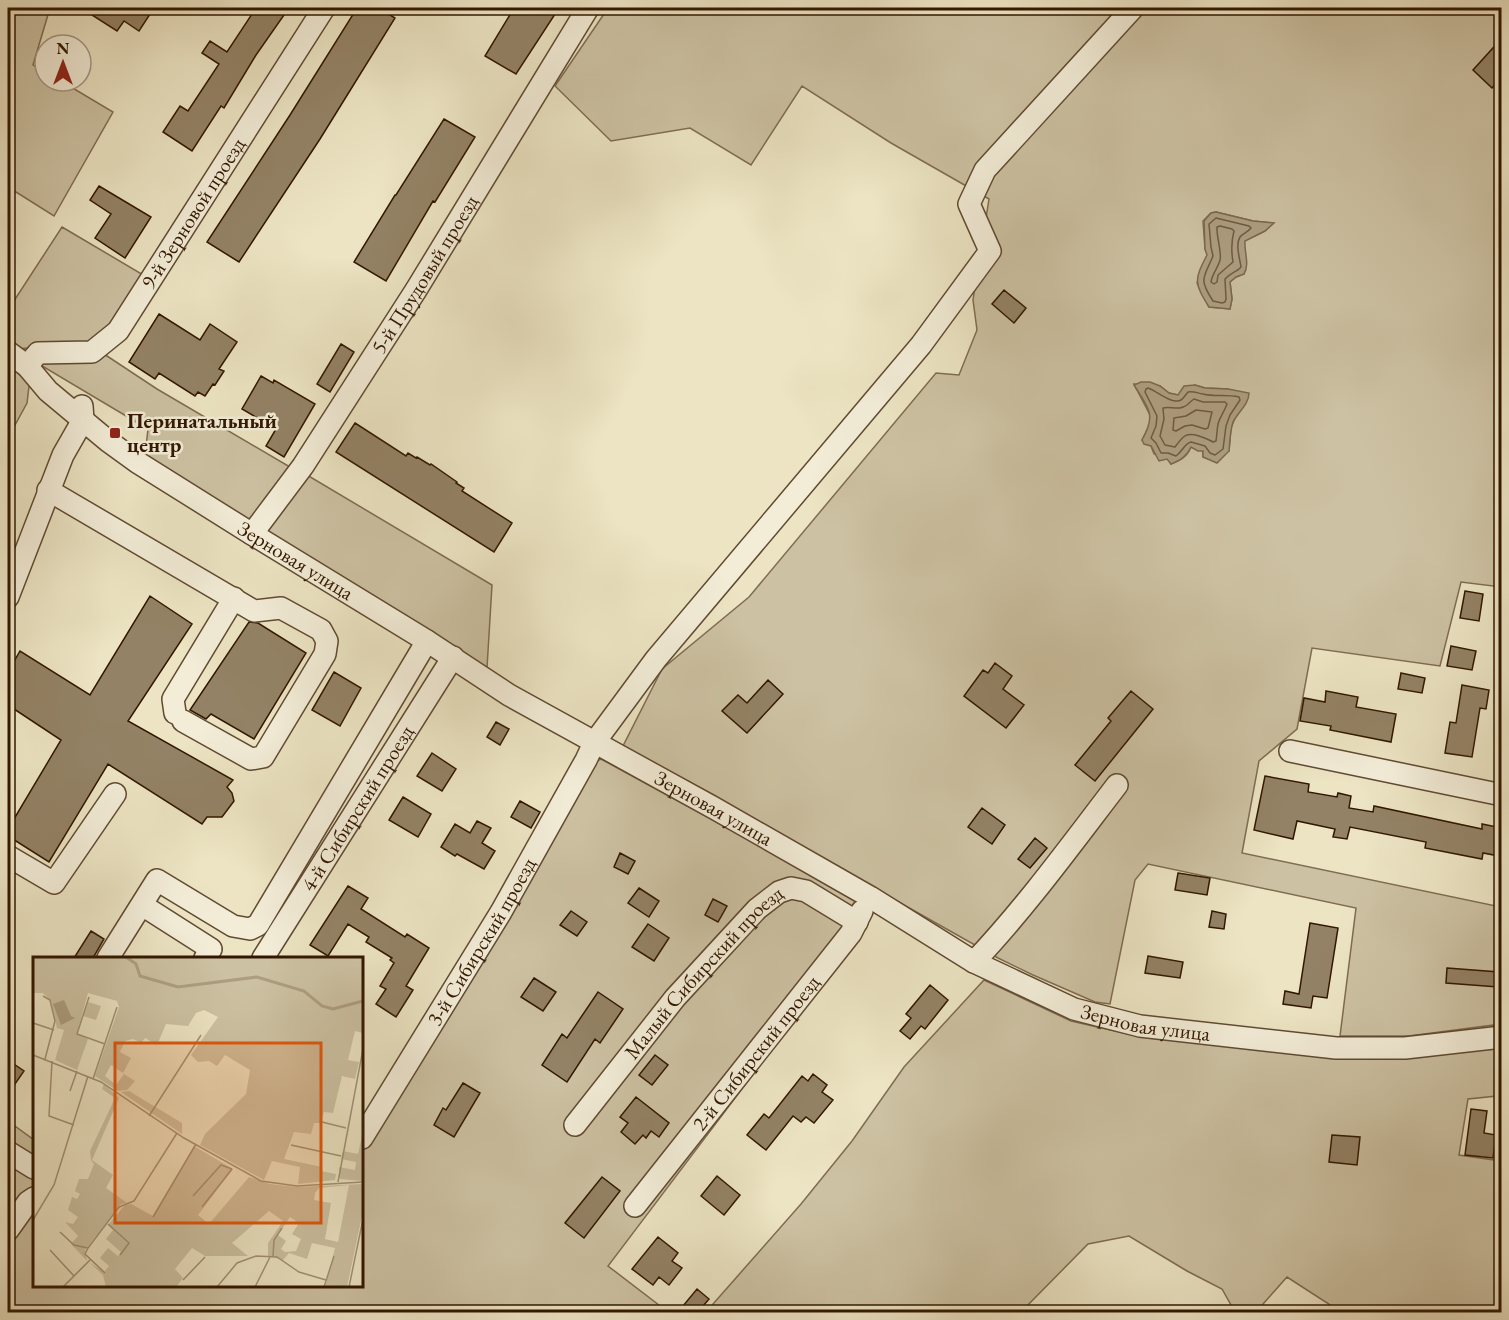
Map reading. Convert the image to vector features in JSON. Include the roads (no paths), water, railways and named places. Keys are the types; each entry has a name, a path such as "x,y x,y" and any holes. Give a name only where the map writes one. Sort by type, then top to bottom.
{"street":[{"name":"9-й Зерновой проезд","path":"27,366 38,352 92,352 118,332 324,8"},
{"name":"5-й Прудовый проезд","path":"252,534 303,466 417,290 588,8"},
{"name":"3-й Сибирский проезд","path":"363,1136 501,912 594,743 656,658 921,345 990,251 969,204 985,170 1133,8"},
{"name":"Зерновая улица","path":"8,352 27,366 48,391 137,462 453,657 509,695 870,897 974,962 1074,1009 1140,1026 1335,1048 1405,1048 1501,1038"},
{"path":"8,597 48,490 63,455 83,420"},
{"path":"48,490 234,598 254,611 281,608 321,630 327,641 325,654 263,757 251,759 179,717 173,699 234,598"},
{"path":"109,957 157,880 233,926 250,929 258,925 427,641"},
{"name":"4-й Сибирский проезд","path":"264,957 453,657"},
{"path":"1290,751 1502,795"},
{"path":"974,962 1062,859 1117,785"},
{"path":"8,856 54,883 115,794"},
{"name":"Малый Сибирский проезд","path":"575,1125 675,998 757,909 779,892 791,888 806,891 857,922"},
{"name":"2-й Сибирский проезд","path":"636,1206 851,933 870,897"},
{"path":"142,905 211,949 206,957"},
{"path":"8,1152 33,1166"},
{"path":"8,1230 28,1202 33,1199"}],"water":[{"path":"1216,212 1253,221 1274,223 1265,231 1245,241 1246,270 1244,274 1230,282 1232,299 1230,309 1209,307 1198,287 1198,276 1207,255 1204,221 1211,213"},
{"path":"1150,382 1169,393 1178,395 1184,386 1195,385 1249,393 1249,397 1233,422 1229,451 1217,463 1203,457 1203,451 1191,447 1186,455 1171,464 1167,459 1159,461 1151,446 1144,444 1142,440 1150,417 1147,406 1134,385"}],"place":[{"name":"Перинатальный центр","path":"115,433"}]}
